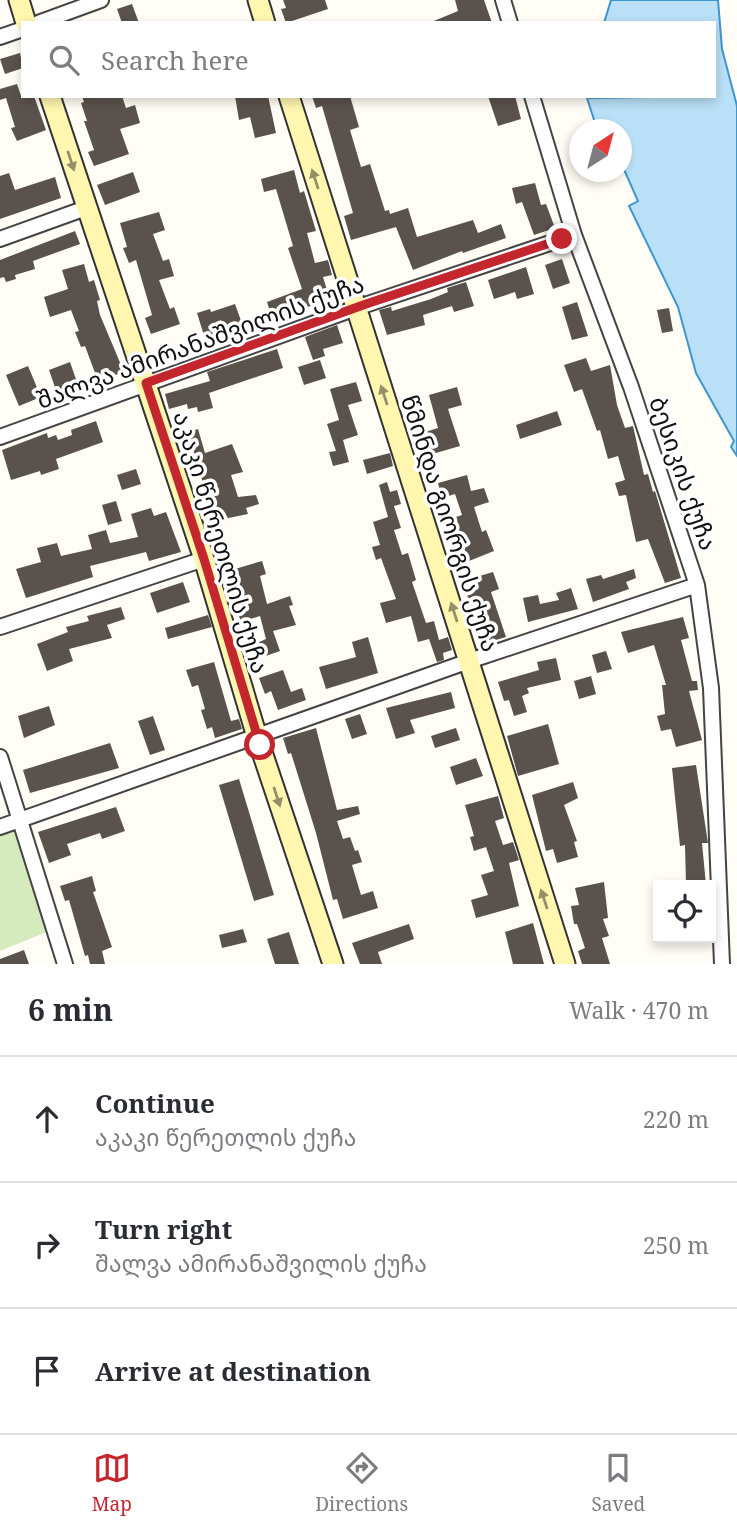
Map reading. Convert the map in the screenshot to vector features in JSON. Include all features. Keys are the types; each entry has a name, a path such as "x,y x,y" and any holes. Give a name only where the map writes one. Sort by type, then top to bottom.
{"main road":[{"path":"19,0 25,21"},
{"path":"258,0 264,21"},
{"name":"აკაკი წერეთლის ქუჩა","path":"51,98 204,559 257,737 333,964"},
{"name":"წმინდა გიორგის ქუჩა","path":"290,98 565,964"}],"street":[{"path":"43,21 101,0"},
{"path":"503,0 509,21"},
{"path":"0,37 21,30"},
{"name":"ბესიკის ქუჩა","path":"534,98 574,235 631,387 697,585 711,688 722,964"},
{"path":"0,239 86,208"},
{"name":"შალვა ამირანაშვილის ქუჩა","path":"0,437 356,308 574,235"},
{"path":"0,627 204,559"},
{"path":"0,827 469,660 697,585"},
{"path":"0,757 65,964"}],"green space":[{"path":"20,820 54,929 0,951 0,827"}],"water":[{"path":"611,0 718,0 722,49 737,106 737,456 731,447 734,441 696,373 678,307 629,206 638,201 630,182 632,182 632,119 594,119 587,98 716,98 716,21 605,21"}],"building":[{"path":"283,0 325,0 328,9 285,21 281,9 286,8"},
{"path":"455,0 484,0 491,21 434,21 458,11"},
{"path":"132,4 138,21 121,21 117,9"},
{"path":"20,53 21,69 5,74 0,59"},
{"path":"17,84 21,98 35,98 46,130 17,141 11,128 15,127 6,98 0,100 0,89"},
{"path":"83,98 123,98 126,108 135,105 140,123 120,129 129,154 94,166 88,152 94,150 84,121 87,121 81,103 84,102"},
{"path":"235,98 268,98 276,133 255,138 250,117 239,120"},
{"path":"313,98 351,98 359,127 350,130 361,167 370,164 385,211 389,210 390,214 408,208 417,237 473,220 478,233 501,224 506,238 413,270 396,227 351,240 344,216 353,213 322,106 316,108"},
{"path":"489,98 516,98 521,119 498,126"},
{"path":"294,170 300,193 304,191 316,231 307,233 315,263 328,260 332,275 323,277 330,300 272,318 267,302 302,289 288,248 293,246 276,189 264,192 261,179"},
{"path":"133,172 140,192 105,205 97,185"},
{"path":"9,173 15,190 55,177 61,198 0,219 0,176"},
{"path":"535,183 541,205 546,204 555,228 534,235 522,202 516,204 512,188"},
{"path":"159,212 165,230 153,234 163,261 169,259 174,276 159,280 170,309 174,307 180,324 151,334 145,318 152,315 136,260 129,263 123,248 127,247 120,223"},
{"path":"75,231 80,244 33,261 35,269 15,275 16,279 6,282 4,277 0,278 0,260"},
{"path":"562,259 570,283 553,289 545,265"},
{"path":"84,264 89,282 94,280 100,300 97,301 100,315 124,372 98,381 85,346 81,347 75,332 79,331 71,310 50,317 44,297 68,289 62,270"},
{"path":"526,267 534,294 517,299 515,292 494,299 488,280"},
{"path":"466,282 474,306 454,312 452,306 423,315 425,325 387,335 379,310 391,307 392,311 431,299 448,292 447,288"},
{"path":"577,302 588,336 572,340 562,307"},
{"path":"235,304 244,329 206,342 197,313 210,309 211,312"},
{"path":"669,308 673,331 662,333 657,310"},
{"path":"337,325 343,343 323,349 325,356 313,360 305,337"},
{"path":"277,349 283,368 209,393 213,408 198,412 197,407 188,409 187,404 169,409 165,394 210,381 207,372"},
{"path":"586,358 591,371 610,365 617,405 625,428 633,426 644,475 648,474 653,492 655,491 681,578 665,583 648,539 636,542 626,495 619,496 615,483 625,480 618,456 608,459 600,430 597,431 582,389 574,392 564,365"},
{"path":"320,360 326,378 304,385 298,367"},
{"path":"70,362 78,385 57,393 49,370"},
{"path":"28,366 41,397 19,406 6,375"},
{"path":"356,382 362,401 348,405 358,435 343,440 349,462 333,466 329,452 336,451 327,424 339,420 330,389"},
{"path":"457,387 462,405 448,409 460,446 429,455 422,433 438,428 429,395"},
{"path":"557,411 562,425 520,439 516,425"},
{"path":"96,421 103,442 56,459 59,469 41,475 40,471 11,480 2,450 47,433 48,438 56,435 58,440 72,435 71,430"},
{"path":"198,429 205,453 232,444 243,472 231,475 238,497 256,495 259,504 246,508 248,514 214,521 193,449 184,451 179,435"},
{"path":"390,453 393,466 367,474 363,460"},
{"path":"136,469 141,484 122,490 117,475"},
{"path":"467,475 471,491 484,488 489,502 474,507 482,532 486,530 494,551 469,561 458,533 452,534 447,520 462,515 455,494 442,498 438,483"},
{"path":"387,482 390,492 397,490 401,504 394,506 401,528 394,530 402,555 408,553 416,580 412,582 426,623 434,621 439,640 448,637 452,650 443,653 444,660 437,662 429,639 418,642 411,616 386,623 380,603 396,599 381,558 376,560 372,547 380,545 373,522 388,517 379,485"},
{"path":"116,501 122,521 108,525 102,505"},
{"path":"151,508 154,516 166,512 181,552 149,561 146,552 90,566 93,577 26,598 16,569 41,562 37,548 57,543 61,556 92,549 88,535 106,530 110,543 138,537 131,514"},
{"path":"262,561 266,574 260,576 267,604 290,596 293,605 289,606 296,625 273,631 280,651 260,658 255,644 266,639 260,616 241,622 238,613 247,610 235,569"},
{"path":"634,569 636,578 626,582 629,589 593,602 586,579 601,575 603,579"},
{"path":"493,572 499,589 491,592 506,637 482,644 463,581"},
{"path":"183,582 190,602 157,613 150,593"},
{"path":"571,588 578,609 528,622 523,598 538,595 540,604 559,600 556,593"},
{"path":"121,607 125,619 107,625 112,638 69,649 73,661 47,671 37,644 68,632 66,627 89,621 87,616"},
{"path":"208,615 212,627 168,639 165,628"},
{"path":"683,617 689,638 681,640 692,681 697,681 698,690 689,691 702,740 676,747 671,729 661,731 657,716 665,714 662,685 666,685 654,645 628,653 621,632"},
{"path":"368,637 378,673 326,689 319,667 356,657 352,642"},
{"path":"606,651 612,669 597,673 592,655"},
{"path":"556,658 561,680 527,688 529,693 522,696 527,712 514,716 509,700 504,701 498,682 539,670 537,662"},
{"path":"214,662 231,721 239,719 242,729 215,738 212,727 207,729 198,685 192,687 186,670"},
{"path":"283,670 291,692 302,688 306,700 278,710 271,691 265,694 259,678"},
{"path":"591,676 596,694 579,699 574,681"},
{"path":"451,692 455,708 410,720 415,733 396,739 386,708"},
{"path":"49,706 55,725 24,738 18,716"},
{"path":"360,714 367,734 352,739 345,719"},
{"path":"153,716 165,750 150,755 138,721"},
{"path":"548,724 559,764 518,776 507,736"},
{"path":"316,728 337,810 358,806 360,814 337,821 343,839 350,837 362,862 352,865 361,895 373,891 378,908 343,919 337,899 333,900 316,833 291,753 288,754 283,738"},
{"path":"456,728 460,740 435,748 431,736"},
{"path":"110,743 119,768 30,793 23,770"},
{"path":"476,758 483,776 456,785 450,767"},
{"path":"696,765 708,843 702,843 706,880 686,880 685,845 680,846 672,768"},
{"path":"239,779 274,895 254,901 219,785"},
{"path":"573,782 578,798 564,805 577,841 574,842 578,857 557,863 553,849 546,851 532,795"},
{"path":"498,796 504,818 495,821 503,845 513,842 519,860 509,863 519,906 476,918 471,900 488,895 481,875 494,871 486,847 474,851 470,837 474,836 465,805"},
{"path":"116,807 125,831 102,839 100,833 67,844 71,855 49,863 38,832"},
{"path":"92,876 96,891 93,892 112,947 102,951 105,964 90,964 88,955 85,956 69,900 65,901 60,886"},
{"path":"604,882 608,918 603,919 609,936 602,938 610,964 582,964 578,951 585,948 577,924 574,924 571,906 579,905 575,888"},
{"path":"533,923 544,964 513,964 505,932"},
{"path":"409,924 414,939 378,952 382,964 360,964 352,943"},
{"path":"243,929 247,942 222,948 219,935"},
{"path":"289,932 299,964 275,964 267,939"},
{"path":"24,950 29,964 0,964 0,959"}],"route":[{"path":"260,745 204,559 146,383 366,304 562,239"}]}
